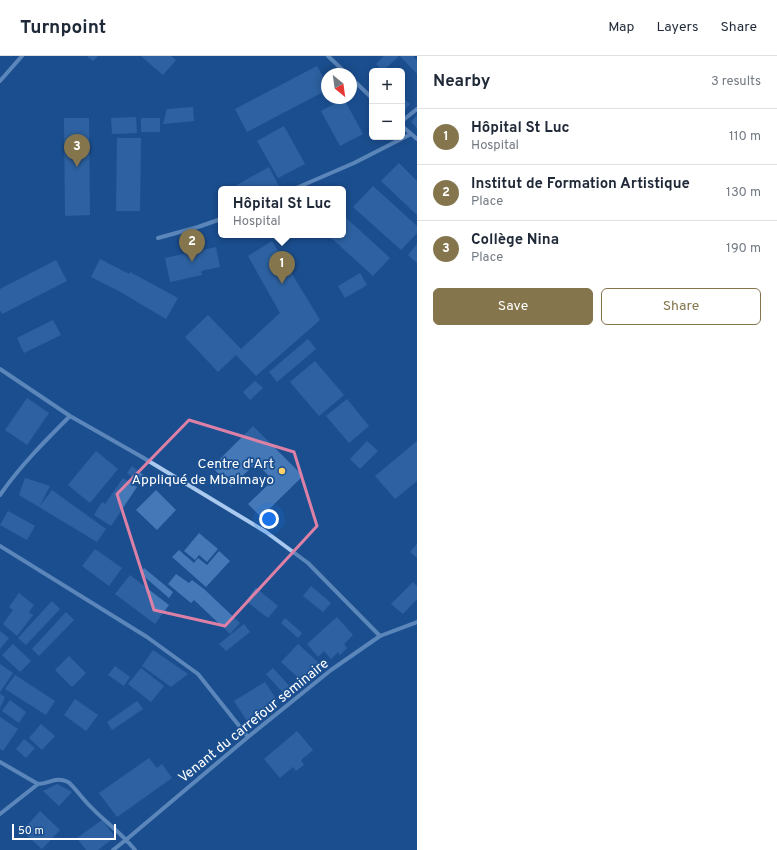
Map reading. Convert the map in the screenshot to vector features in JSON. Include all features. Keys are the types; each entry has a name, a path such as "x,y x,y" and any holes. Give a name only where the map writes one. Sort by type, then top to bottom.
{"street":[{"path":"0,81 22,56"},
{"path":"328,56 341,68"},
{"path":"357,84 369,95"},
{"path":"405,119 417,109"},
{"path":"405,129 417,139"},
{"path":"301,186 411,134"},
{"path":"158,238 218,220"},
{"path":"0,369 70,416 142,457 266,532 308,563 380,636"},
{"path":"0,495 11,479 70,416"},
{"path":"0,546 147,637 198,674 248,737"},
{"name":"Venant du carrefour seminaire","path":"113,850 331,670 380,636 417,622"},
{"path":"0,762 38,784 44,784 56,779 68,783 91,808 127,839 135,850"},
{"path":"0,814 38,784"}],"highlighted area":[{"path":"189,420 294,452 317,526 225,626 154,610 117,494"}],"building":[{"path":"87,56 98,56 93,61"},
{"path":"141,56 171,56 176,60 163,75"},
{"path":"384,56 399,56 386,68 380,68 376,64"},
{"path":"400,56 413,56 417,61 417,74"},
{"path":"317,66 321,73 321,93 247,132 235,109"},
{"path":"405,100 410,104 405,110"},
{"path":"334,104 347,104 363,134 340,146 321,111"},
{"path":"193,107 194,121 163,124 167,109"},
{"path":"417,115 417,128 411,122"},
{"path":"136,117 137,133 112,134 111,118"},
{"path":"64,118 89,118 90,215 65,216"},
{"path":"141,118 160,118 160,132 141,132"},
{"path":"284,126 305,164 278,178 257,141"},
{"path":"117,138 141,138 140,211 116,211"},
{"path":"399,163 417,181 417,215 381,181"},
{"path":"269,167 279,186 235,186"},
{"path":"373,186 417,226 417,233 401,250 353,207"},
{"path":"346,218 390,258 373,276 331,238 346,238"},
{"path":"272,241 320,320 256,376 236,355 218,372 185,337 208,315 241,349 280,313 248,256"},
{"path":"417,244 417,263 408,255"},
{"path":"216,247 220,267 201,271 202,275 170,282 165,258"},
{"path":"100,259 129,274 130,272 178,298 166,319 119,291 91,277"},
{"path":"56,260 67,281 2,314 0,310 0,289"},
{"path":"360,273 367,285 345,298 338,286"},
{"path":"53,320 61,335 24,353 17,338"},
{"path":"308,339 316,349 277,382 269,372"},
{"path":"315,361 344,395 319,416 290,382"},
{"path":"255,381 263,388 250,400 243,392"},
{"path":"27,398 49,413 27,445 5,430"},
{"path":"347,399 369,426 349,443 326,416"},
{"name":"Centre d'Art Appliqué de Mbalmayo","path":"253,426 303,476 261,517 248,504 273,480 256,463 231,487 212,467"},
{"path":"367,441 378,451 360,469 350,459"},
{"path":"417,441 417,481 395,499 375,476"},
{"path":"96,451 118,469 90,503 68,485"},
{"path":"132,466 146,477 141,484 127,473"},
{"path":"25,478 50,486 39,507 19,495"},
{"path":"123,478 137,487 111,526 94,515 102,502 105,504"},
{"path":"52,490 106,529 97,542 39,507"},
{"path":"156,490 176,510 157,530 136,510"},
{"path":"8,511 35,526 27,540 0,525"},
{"path":"199,533 218,549 207,562 199,555 195,560 184,551"},
{"path":"417,544 417,558 410,552"},
{"path":"95,549 122,568 109,586 82,566"},
{"path":"179,550 194,563 198,558 207,565 219,551 230,561 206,587 172,557"},
{"path":"144,568 173,592 169,598 140,573"},
{"path":"176,574 189,583 192,580 204,589 240,623 230,634 194,600 191,603 168,584"},
{"path":"130,575 169,605 155,624 115,594"},
{"path":"413,582 417,586 417,599 403,614 391,604"},
{"path":"311,586 331,603 323,612 303,596"},
{"path":"256,588 278,606 268,618 246,601"},
{"path":"19,593 34,605 29,612 33,615 17,636 3,624 13,610 9,607"},
{"path":"52,601 60,609 26,645 18,638"},
{"path":"66,612 74,620 39,656 32,649"},
{"path":"337,617 353,635 344,644 347,648 340,655 338,652 331,659 324,651 318,657 307,644"},
{"path":"285,618 302,633 298,638 281,623"},
{"path":"244,624 250,632 226,651 219,644"},
{"path":"0,631 9,638 0,649"},
{"path":"13,644 31,661 20,672 2,655"},
{"path":"298,644 319,663 302,681 281,662"},
{"path":"153,650 188,674 171,687 142,666"},
{"path":"69,656 86,673 72,687 55,670"},
{"path":"0,664 13,673 0,692"},
{"path":"115,666 130,677 124,686 108,675"},
{"path":"141,668 164,686 151,702 128,684"},
{"path":"273,668 292,689 285,695 266,674"},
{"path":"15,675 55,701 46,715 5,689"},
{"path":"265,682 278,702 247,721 234,701"},
{"path":"0,694 5,697 0,708"},
{"path":"75,699 98,715 86,731 64,715"},
{"path":"10,700 26,712 19,723 2,711"},
{"path":"137,701 143,709 112,730 107,722"},
{"path":"0,717 18,729 3,751 0,749"},
{"path":"41,724 55,736 42,750 29,738"},
{"path":"297,731 313,750 301,760 304,765 296,771 293,767 280,778 264,759"},
{"path":"24,739 35,748 26,758 16,749"},
{"path":"149,758 157,768 162,764 172,778 117,817 99,793"},
{"path":"57,784 72,792 59,806 43,791"},
{"path":"40,811 60,830 42,849 22,831"},
{"path":"102,820 115,837 98,850 86,850 77,838"}],"place":[{"name":"Collège Nina","path":"77,167"},
{"name":"Institut de Formation Artistique","path":"192,262"},
{"name":"Hôpital St Luc","path":"282,284"},
{"name":"Centre d'Art Appliqué de Mbalmayo","path":"282,471"}]}
